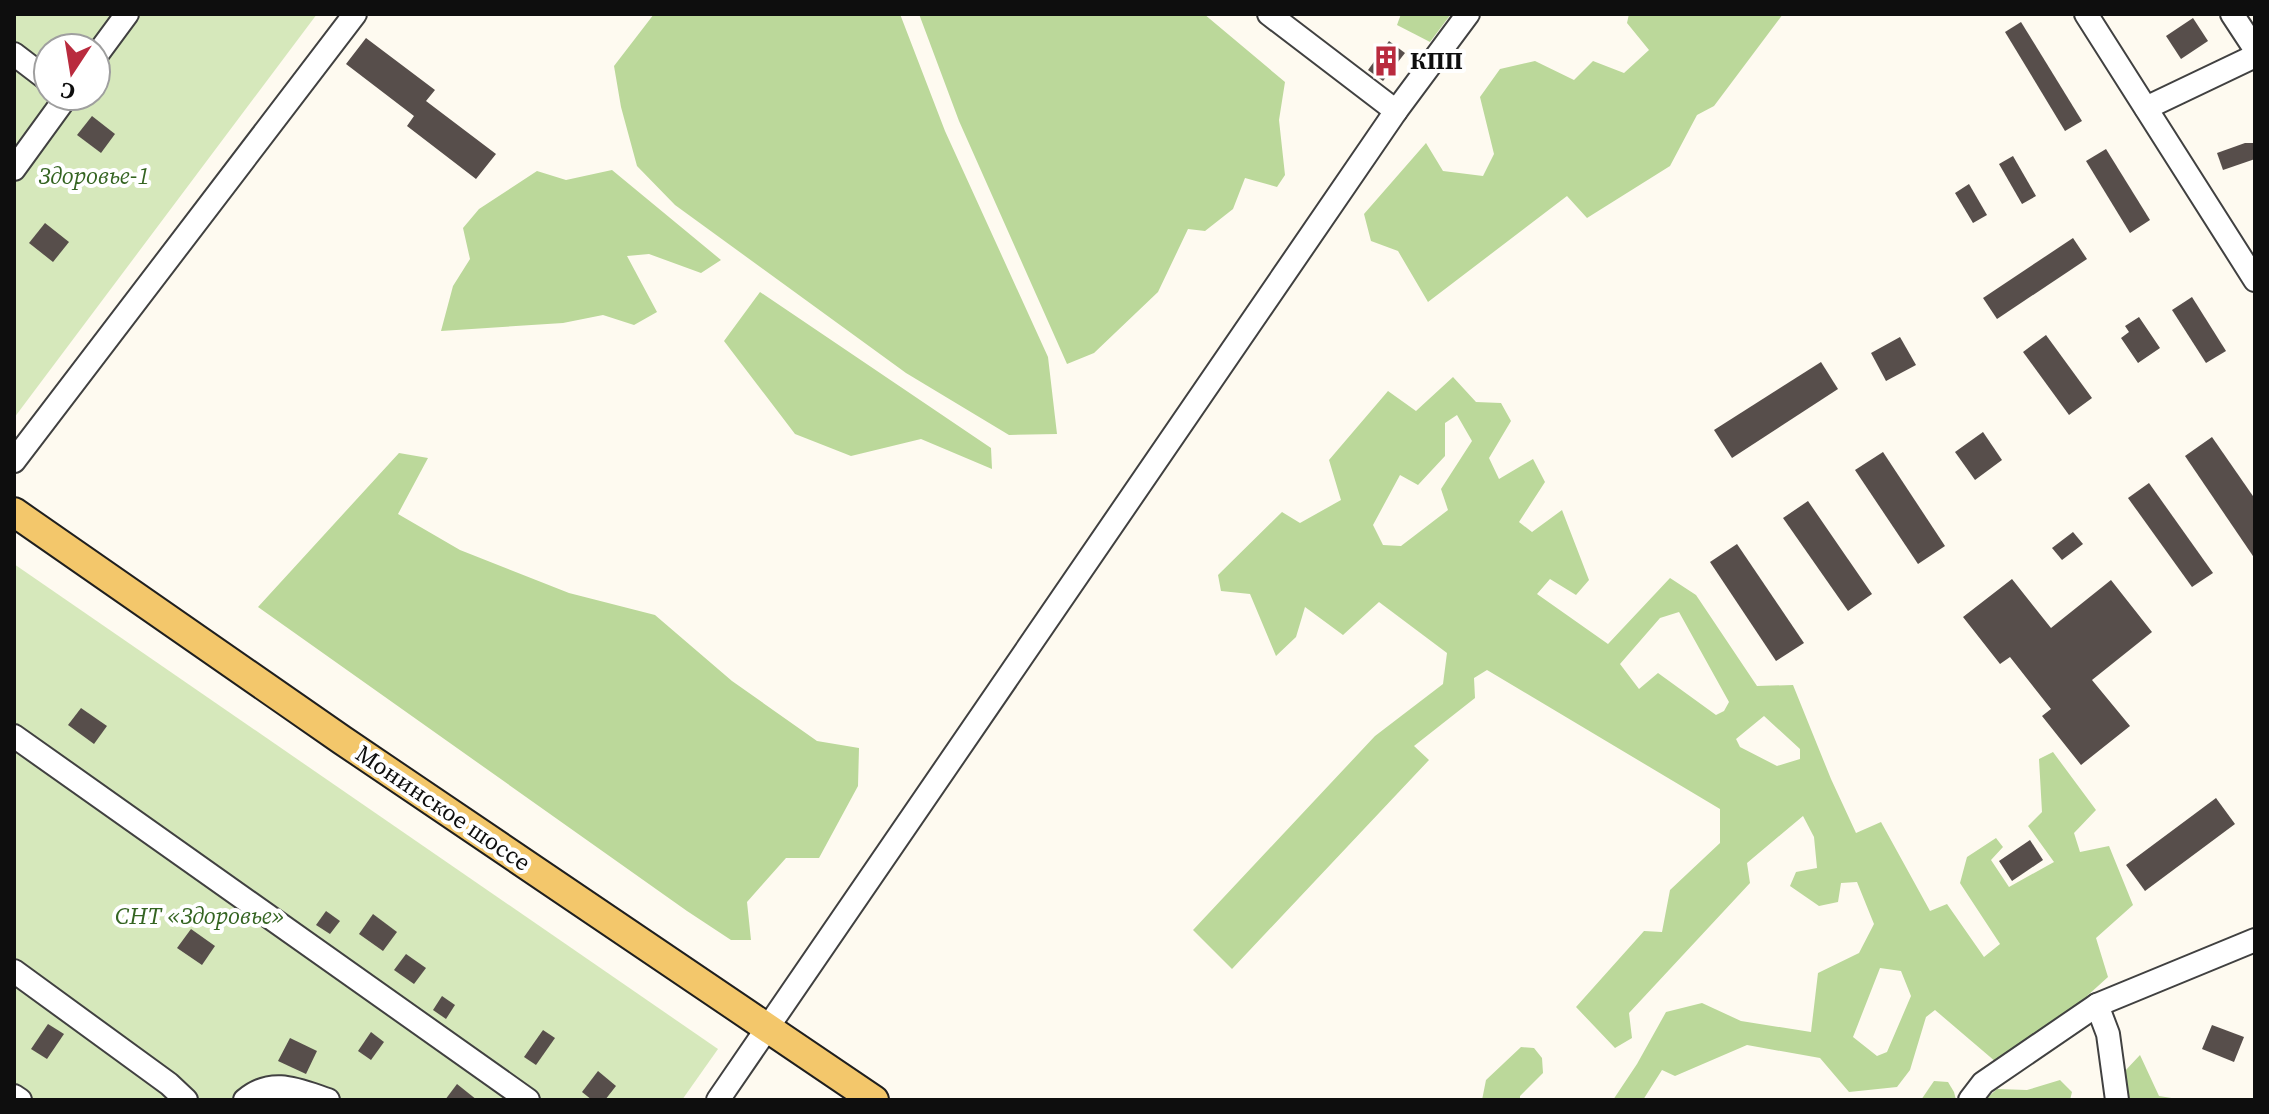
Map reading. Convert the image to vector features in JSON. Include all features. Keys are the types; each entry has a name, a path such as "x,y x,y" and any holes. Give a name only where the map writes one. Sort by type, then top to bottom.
{"main road":[{"name":"Монинское шоссе","path":"14,512 342,740 874,1100"}],"street":[{"path":"112,34 127,14"},
{"path":"14,461 355,14"},
{"path":"1269,14 1396,111"},
{"path":"718,1100 1396,111 1468,14"},
{"path":"2086,14 2255,280"},
{"path":"2232,14 2255,49"},
{"path":"14,54 32,68"},
{"path":"2146,108 2255,56"},
{"path":"14,169 55,112"},
{"path":"14,736 528,1100"},
{"path":"1970,1100 1983,1083 2097,1005 2255,940"},
{"path":"14,971 169,1084 186,1100"},
{"path":"2097,1005 2108,1034 2117,1100"},
{"path":"245,1100 254,1092 280,1085 328,1100"},
{"path":"14,1096 20,1100"}],"green space":[{"name":"Здоровье-1","path":"14,14 317,14 14,418"},
{"path":"654,14 900,14 945,131 1048,357 1057,434 1009,435 906,373 675,205 637,166 614,66"},
{"path":"919,14 1204,14 1285,82 1279,120 1285,175 1277,187 1245,178 1233,209 1205,231 1188,229 1158,292 1094,353 1067,364 959,121"},
{"path":"1401,14 1451,14 1430,42 1397,25"},
{"path":"1629,14 1783,14 1714,106 1697,115 1670,166 1587,218 1567,196 1428,302 1398,251 1371,241 1364,214 1426,143 1443,171 1483,176 1494,154 1480,97 1500,69 1535,61 1574,80 1593,61 1624,73 1649,50 1627,23"},
{"path":"612,170 721,260 701,273 649,254 627,256 657,312 634,325 603,315 563,323 441,331 453,286 470,259 463,228 479,209 537,171 566,180"},
{"path":"760,292 991,448 992,469 921,439 851,456 795,434 724,341"},
{"path":"1453,377 1476,402 1501,403 1511,421 1489,458 1499,479 1533,459 1545,482 1519,522 1532,532 1562,510 1589,580 1576,595 1550,579 1537,594 1608,644 1670,578 1696,595 1757,686 1793,685 1856,833 1881,822 1930,911 1947,904 1984,957 2000,944 1960,883 1967,857 1996,838 2003,847 1991,860 2009,887 2054,862 2028,826 2042,812 2039,759 2053,752 2096,810 2074,833 2080,852 2109,846 2133,905 2096,938 2108,977 2087,996 2086,1022 2003,1068 1935,1010 1926,1017 1910,1070 1897,1087 1849,1092 1820,1058 1747,1045 1675,1076 1662,1070 1643,1100 1613,1100 1666,1012 1702,1003 1741,1021 1811,1032 1818,973 1859,953 1874,924 1857,882 1841,883 1838,902 1819,906 1790,886 1796,872 1817,868 1814,837 1803,816 1747,863 1750,883 1629,1013 1632,1038 1615,1048 1576,1007 1644,931 1662,932 1670,890 1720,843 1720,809 1487,670 1474,678 1475,698 1414,746 1429,760 1232,969 1193,930 1375,736 1443,684 1447,653 1379,602 1343,635 1305,607 1296,637 1276,656 1250,594 1221,591 1218,575 1282,512 1300,523 1341,500 1329,460 1388,391 1416,411","holes":["1457,415 1472,441 1441,489 1448,510 1401,546 1383,545 1373,525 1400,475 1418,485 1445,456 1445,423","1679,612 1729,702 1724,711 1716,715 1658,673 1639,689 1620,664 1660,618","1764,716 1800,749 1800,759 1777,766 1740,747 1736,739","1880,968 1901,971 1911,996 1887,1052 1877,1056 1853,1037"]},
{"path":"399,453 428,458 398,514 460,550 569,593 655,615 732,681 817,741 859,748 858,786 819,858 786,858 747,902 751,940 731,940 687,911 258,607"},
{"name":"СНТ «Здоровье»","path":"14,564 718,1049 682,1100 14,1100"},
{"path":"1521,1047 1534,1048 1542,1058 1543,1073 1520,1096 1520,1100 1482,1100 1486,1080"},
{"path":"2140,1055 2159,1096 2184,1100 2128,1100 2124,1072"},
{"path":"2060,1080 2072,1092 2070,1100 1985,1100 1997,1089 2027,1090"},
{"path":"1934,1081 1948,1082 1956,1100 1921,1100"}],"building":[{"path":"2193,18 2208,41 2181,59 2166,36"},
{"path":"2021,22 2082,121 2065,131 2005,32"},
{"path":"366,38 435,90 426,101 496,154 476,179 407,126 414,116 346,64"},
{"name":"КПП","path":"1389,41 1405,53 1383,81 1368,70"},
{"path":"92,116 115,134 101,153 77,135"},
{"path":"2245,143 2255,143 2255,159 2223,170 2217,153"},
{"path":"2106,149 2150,220 2130,233 2086,161"},
{"path":"2013,156 2036,196 2022,204 1999,164"},
{"path":"1969,184 1987,215 1973,223 1955,193"},
{"path":"45,223 69,242 53,262 29,243"},
{"path":"2073,238 2087,259 1997,319 1983,298"},
{"path":"2192,297 2226,351 2206,363 2172,310"},
{"path":"2139,317 2160,348 2138,363 2121,338 2129,332 2125,326"},
{"path":"2046,335 2092,398 2069,415 2023,352"},
{"path":"1900,337 1916,365 1886,381 1871,353"},
{"path":"1821,362 1838,389 1732,458 1714,430"},
{"path":"1983,432 2002,460 1975,480 1955,452"},
{"path":"2212,437 2255,499 2255,559 2185,456"},
{"path":"1883,452 1945,546 1918,564 1855,470"},
{"path":"2149,483 2213,573 2192,587 2128,498"},
{"path":"1808,501 1872,594 1848,611 1783,518"},
{"path":"2073,532 2083,544 2062,560 2052,548"},
{"path":"1737,544 1804,643 1776,661 1710,562"},
{"path":"2012,579 2051,628 2111,580 2152,632 2092,680 2130,726 2081,765 2042,716 2051,709 2010,657 2000,664 1963,617"},
{"path":"81,708 107,726 94,744 68,725"},
{"path":"2216,798 2235,824 2145,891 2126,865"},
{"path":"2030,840 2043,860 2012,881 1999,861"},
{"path":"326,911 340,921 330,934 316,925"},
{"path":"373,914 397,932 383,951 359,934"},
{"path":"191,929 215,946 202,965 177,948"},
{"path":"406,954 426,968 414,984 394,970"},
{"path":"442,996 455,1005 446,1019 433,1010"},
{"path":"48,1024 64,1034 47,1059 31,1049"},
{"path":"2212,1025 2244,1037 2234,1062 2202,1049"},
{"path":"543,1030 555,1038 536,1065 524,1057"},
{"path":"371,1032 384,1042 371,1060 358,1051"},
{"path":"290,1038 317,1051 306,1074 278,1061"},
{"path":"598,1071 616,1086 605,1100 592,1100 582,1092"},
{"path":"457,1084 477,1100 445,1100"}],"place":[{"name":"КПП","path":"1386,61"}]}
